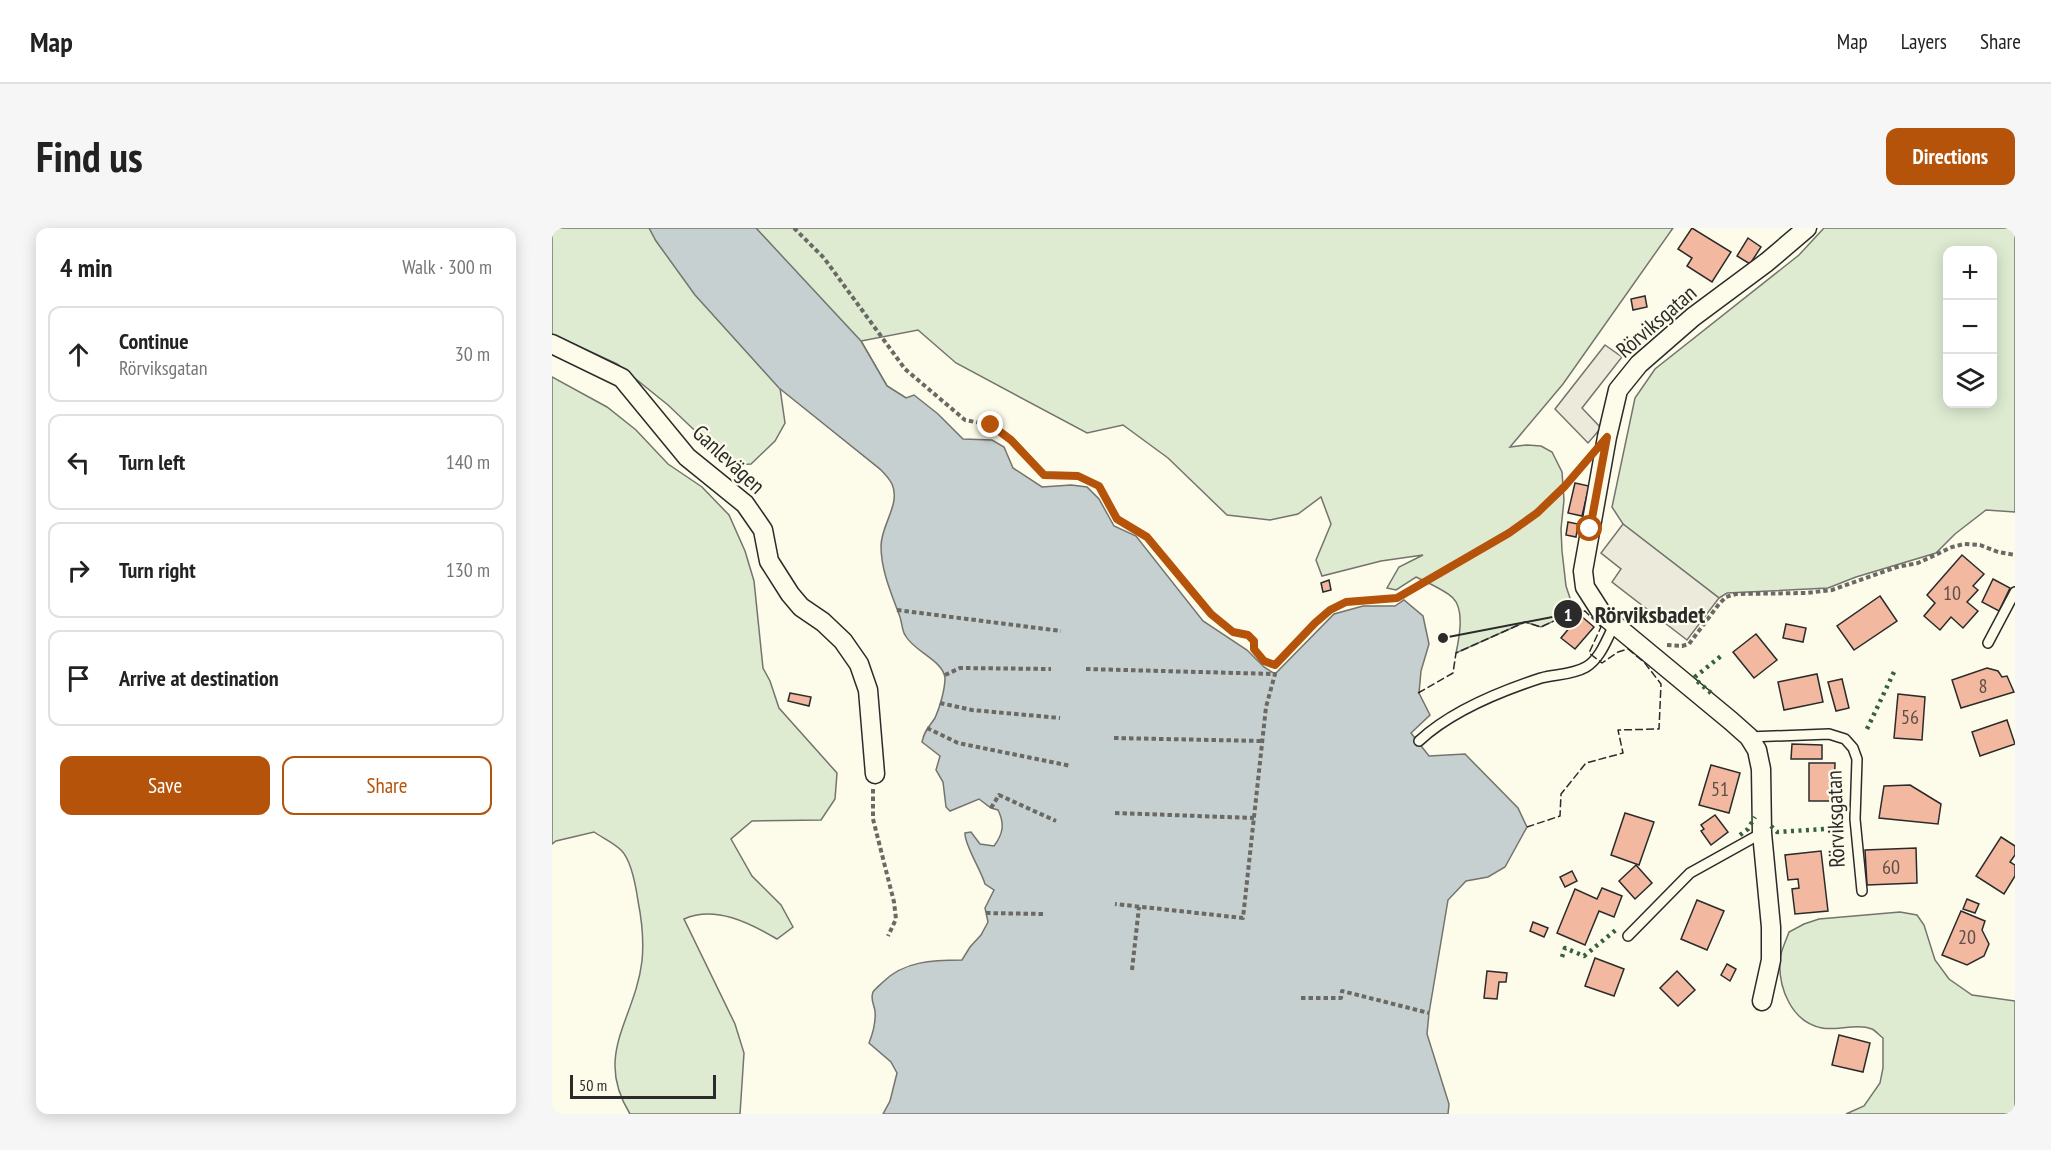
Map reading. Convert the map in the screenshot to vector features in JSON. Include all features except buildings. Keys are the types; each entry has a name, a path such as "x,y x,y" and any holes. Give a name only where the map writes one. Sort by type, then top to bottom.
{"street":[{"name":"Rörviksgatan","path":"1762,1001 1771,960 1771,949 1762,833 1761,770 1757,750 1749,737 1614,625 1595,605 1586,587 1583,571 1607,437 1618,390 1639,364 1693,317 1767,262 1807,228"},
{"name":"Ganlevägen","path":"552,344 622,378 687,457 745,504 763,530 769,561 790,594 801,607 824,622 843,641 859,664 868,690 875,774"}],"lane":[{"path":"1988,644 2015,592"},
{"path":"1419,741 1430,730 1461,711 1526,684 1575,672 1587,666 1596,658 1614,625"},
{"name":"Rörviksgatan","path":"1749,737 1829,734 1845,739 1853,748 1857,759 1855,819 1862,891"},
{"path":"1628,936 1690,873 1762,833"}],"path":[{"path":"794,228 824,258 905,369 965,420 991,425 1011,440 1044,475 1078,476 1099,486 1117,519 1147,537 1211,614 1233,632 1248,635 1254,641 1254,649 1264,661 1275,665 1330,610 1346,602 1397,598 1509,533 1537,513 1565,486 1607,437"},
{"path":"1645,650 1651,645 1682,646 1689,644 1726,597 1736,594 1806,593 1832,590 1898,567 1918,563 1952,547 1964,544 1980,545 2015,555"},
{"path":"897,610 1061,631"},
{"path":"1695,612 1707,622"},
{"path":"945,675 960,668 1051,669"},
{"path":"1086,669 1275,674 1266,707 1243,918 1115,904"},
{"path":"940,703 972,710 1060,718"},
{"path":"927,728 958,743 1071,766"},
{"path":"1114,738 1262,741"},
{"path":"875,774 872,799 873,819 894,902 896,919 888,936"},
{"path":"992,808 999,795 1056,821"},
{"path":"1115,813 1254,818"},
{"path":"1132,970 1139,907"},
{"path":"986,913 1044,915"},
{"path":"1301,998 1341,998 1342,991 1429,1013"}],"green space":[{"path":"552,228 1673,228 1563,384 1510,447 1541,446 1552,452 1562,472 1564,500 1561,529 1562,551 1566,586 1571,601 1569,614 1541,627 1525,622 1456,653 1460,617 1457,603 1450,595 1416,577 1396,590 1387,588 1399,567 1423,555 1381,561 1322,576 1316,560 1331,524 1321,497 1298,514 1270,520 1227,515 1168,458 1123,425 1087,433 956,363 918,330 861,341 887,386 906,398 880,469 780,388 785,423 775,441 751,464 731,465 668,405 617,364 552,334"},
{"path":"1824,228 2015,228 2015,512 1986,510 1955,534 1936,553 1856,577 1828,588 1727,593 1719,598 1623,524 1612,507 1635,398 1655,369 1799,255"},
{"path":"552,377 607,407 636,430 668,464 702,487 729,515 745,551 754,581 763,668 779,708 837,773 835,799 821,820 752,821 731,839 752,876 781,905 793,927 777,939 744,922 720,915 696,915 684,919 735,1024 744,1053 740,1114 630,1114 620,1093 615,1073 616,1055 638,982 643,946 636,889 628,860 621,850 594,832 552,844"},
{"path":"1900,912 1917,915 1924,925 1935,960 1949,979 1972,995 2015,1001 2015,1114 1846,1114 1864,1106 1880,1083 1883,1068 1883,1038 1866,1027 1822,1028 1802,1019 1784,992 1780,970 1781,952 1789,932 1804,924 1819,919"}],"shaded area":[{"path":"649,228 756,228 861,341 887,386 906,398 914,395 938,414 963,439 992,440 1004,447 1013,468 1042,487 1071,485 1087,487 1099,499 1114,526 1136,536 1203,621 1247,650 1264,667 1275,674 1334,614 1363,606 1395,606 1404,600 1423,616 1429,644 1421,671 1419,693 1430,715 1411,733 1429,756 1465,754 1518,808 1527,827 1505,867 1488,877 1466,881 1448,900 1427,1034 1449,1104 1448,1114 883,1114 890,1101 897,1073 891,1062 869,1043 875,1019 873,992 891,975 910,966 930,961 962,960 981,935 988,922 985,908 994,890 985,884 967,844 965,833 971,832 980,844 994,846 1001,833 1002,820 998,810 979,799 950,811 946,807 943,782 936,770 940,756 922,742 925,732 939,709 945,678 939,666 905,635 885,574 881,546 894,499 891,482 880,469 779,388 695,295"},
{"path":"1605,345 1622,357 1582,408 1601,428 1588,443 1555,409"},
{"path":"1623,524 1719,598 1687,640 1612,582 1621,569 1601,553"}],"hedge":[{"path":"1711,693 1695,677 1721,656"},
{"path":"1867,729 1894,672"},
{"path":"1740,835 1748,829 1755,817"},
{"path":"1771,826 1777,832 1824,829"},
{"path":"1562,957 1565,948 1584,956 1617,929"}],"fence":[{"path":"1418,693 1453,673 1456,653 1525,622 1541,627 1569,614 1585,611 1601,627 1589,653 1602,663 1618,652 1628,649 1644,662 1661,684 1659,729 1618,730 1623,753 1586,763 1561,794 1560,816 1527,827"}],"place":[{"name":"Rörviksbadet","path":"1443,638"}],"route":[{"path":"991,425 1011,440 1044,475 1078,476 1099,486 1117,519 1147,537 1211,614 1233,632 1248,635 1254,641 1254,649 1264,661 1275,665 1330,610 1346,602 1397,598 1509,533 1537,513 1565,486 1607,437 1590,529"}]}
